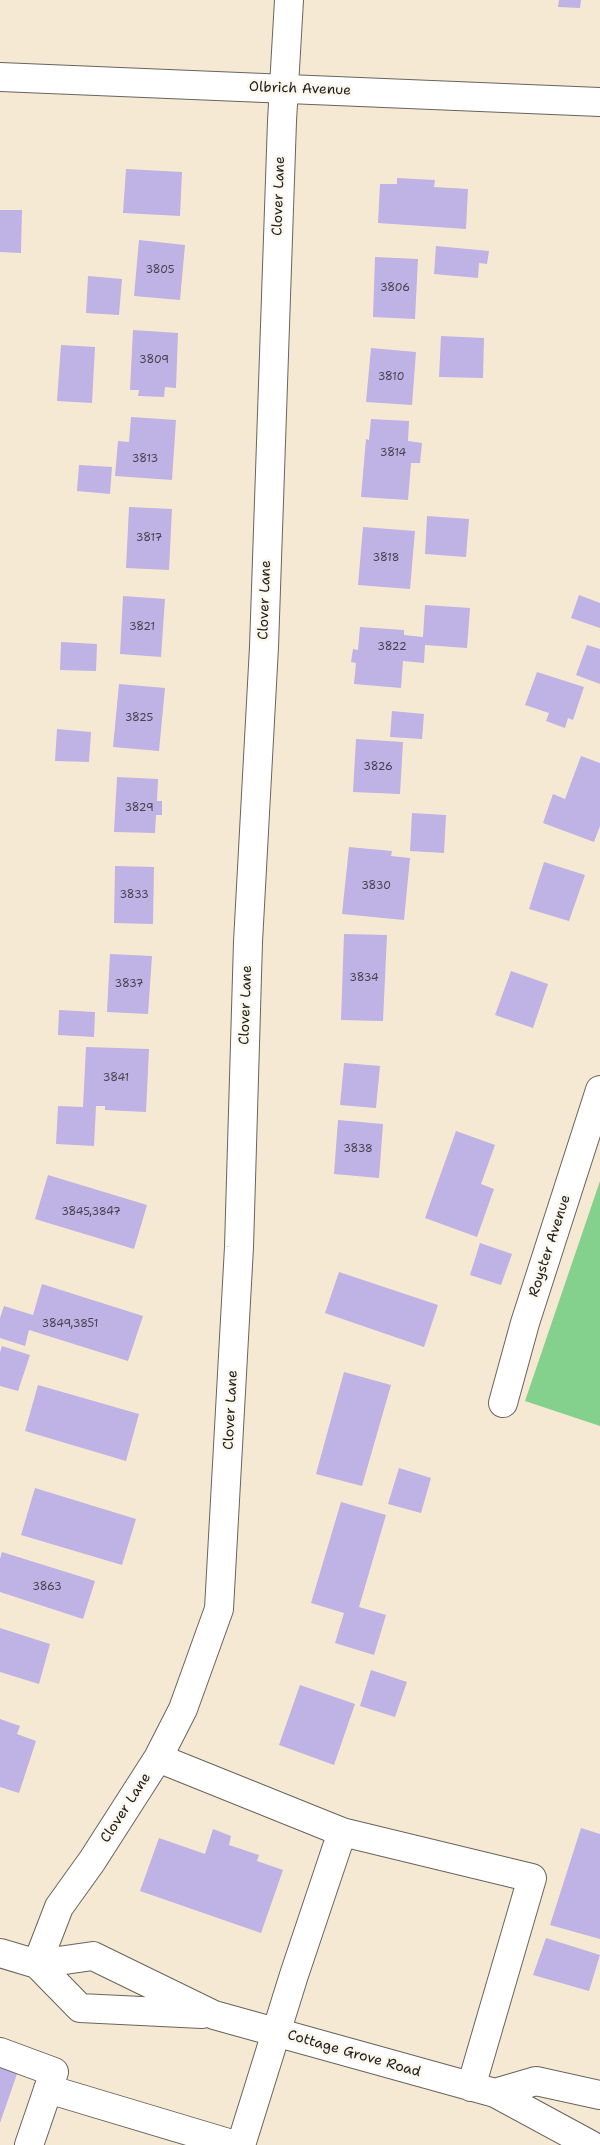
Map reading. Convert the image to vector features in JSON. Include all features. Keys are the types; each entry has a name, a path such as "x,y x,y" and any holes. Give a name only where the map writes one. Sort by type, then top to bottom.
{"street":[{"name":"Clover Lane","path":"37,1964 59,1908 158,1758 183,1709 219,1609 239,1247 248,942 264,647 283,89 289,0"},
{"name":"Olbrich Avenue","path":"0,77 600,102"},
{"name":"Royster Avenue","path":"504,1403 525,1323 600,1090"},
{"path":"158,1758 342,1832 532,1878 483,2090 536,2081 600,2095"},
{"path":"240,2145 342,1832"},
{"name":"Cottage Grove Road","path":"0,1953 37,1964 94,1956 214,2015 483,2090 589,2145"},
{"name":"Cottage Grove Road","path":"37,1964 80,2008 214,2015"},
{"path":"0,2052 54,2072 29,2145"},
{"path":"48,2089 235,2145"}],"green space":[{"path":"600,1181 600,1426 525,1401"}],"building":[{"path":"559,0 581,0 580,8 558,7"},
{"path":"126,169 182,172 180,216 123,213"},
{"path":"397,178 435,180 434,187 468,189 466,229 378,223 380,184 397,184"},
{"path":"0,210 22,210 21,253 0,252"},
{"path":"139,240 185,245 180,300 134,296"},
{"path":"436,246 489,251 487,264 479,263 478,278 434,274"},
{"path":"375,257 418,259 415,319 373,317"},
{"path":"88,276 122,279 119,315 86,313"},
{"path":"133,330 178,333 176,388 165,387 164,397 138,396 139,390 130,390"},
{"path":"441,336 484,338 483,378 439,377"},
{"path":"61,345 95,347 92,403 57,401"},
{"path":"371,348 416,352 412,405 366,402"},
{"path":"131,417 176,420 172,480 115,476 118,441 129,442"},
{"path":"371,419 409,421 408,441 422,443 420,463 411,463 408,500 361,497 366,439 369,440"},
{"path":"79,465 112,467 110,494 77,491"},
{"path":"129,507 172,509 169,570 126,568"},
{"path":"427,516 469,519 466,557 425,554"},
{"path":"363,527 415,531 410,589 358,585"},
{"path":"579,595 600,603 600,628 571,618"},
{"path":"123,596 165,599 161,657 120,654"},
{"path":"425,605 470,608 467,648 425,645 424,663 403,661 401,688 354,684 356,663 351,662 353,649 358,650 360,627 404,630 404,635 423,637"},
{"path":"61,642 97,644 96,671 60,670"},
{"path":"587,645 600,649 600,684 576,675"},
{"path":"537,672 584,687 573,720 568,718 565,728 546,721 549,713 525,705"},
{"path":"119,684 165,688 159,751 113,747"},
{"path":"392,711 424,714 422,739 390,737"},
{"path":"57,729 91,732 89,762 55,761"},
{"path":"356,739 403,742 400,794 353,792"},
{"path":"581,756 600,763 600,826 594,842 543,823 553,794 565,799"},
{"path":"117,777 158,779 157,801 162,801 162,815 156,815 155,833 114,832"},
{"path":"412,813 446,815 444,853 410,851"},
{"path":"349,847 392,851 391,856 410,858 404,920 342,914"},
{"path":"544,862 585,875 569,921 529,909"},
{"path":"115,866 154,867 153,924 114,923"},
{"path":"344,934 387,935 383,1021 341,1020"},
{"path":"110,954 152,956 148,1014 107,1012"},
{"path":"511,971 548,984 533,1028 495,1015"},
{"path":"59,1010 95,1012 94,1037 58,1035"},
{"path":"86,1047 149,1049 146,1112 105,1110 105,1106 96,1106 94,1146 56,1144 58,1106 83,1107"},
{"path":"344,1063 380,1066 376,1108 340,1105"},
{"path":"338,1120 383,1124 379,1178 334,1174"},
{"path":"456,1131 495,1145 481,1184 494,1189 477,1237 425,1218"},
{"path":"48,1175 147,1205 134,1249 35,1219"},
{"path":"480,1243 512,1254 501,1285 470,1275"},
{"path":"339,1272 438,1305 424,1347 325,1313"},
{"path":"42,1284 143,1316 128,1361 29,1330 25,1346 0,1338 0,1318 4,1306 33,1315"},
{"path":"2,1346 30,1355 18,1391 0,1386 0,1352"},
{"path":"344,1372 391,1385 362,1486 316,1474"},
{"path":"38,1385 139,1414 126,1461 25,1431"},
{"path":"399,1468 431,1478 421,1513 388,1504"},
{"path":"35,1488 136,1519 122,1565 21,1535"},
{"path":"341,1502 386,1515 359,1607 386,1615 374,1655 335,1643 344,1613 311,1603"},
{"path":"2,1552 95,1581 83,1619 0,1592 0,1559"},
{"path":"0,1628 50,1644 39,1684 0,1672"},
{"path":"371,1670 407,1682 395,1717 360,1706"},
{"path":"300,1685 355,1704 334,1765 279,1745"},
{"path":"0,1719 20,1726 17,1734 36,1741 19,1793 0,1787"},
{"path":"581,1828 600,1834 600,1939 550,1925"},
{"path":"213,1829 231,1836 229,1845 259,1855 257,1861 283,1870 261,1933 140,1891 159,1838 205,1854"},
{"path":"546,1938 600,1955 589,1991 533,1975"},
{"path":"0,2065 18,2071 0,2123"}]}
